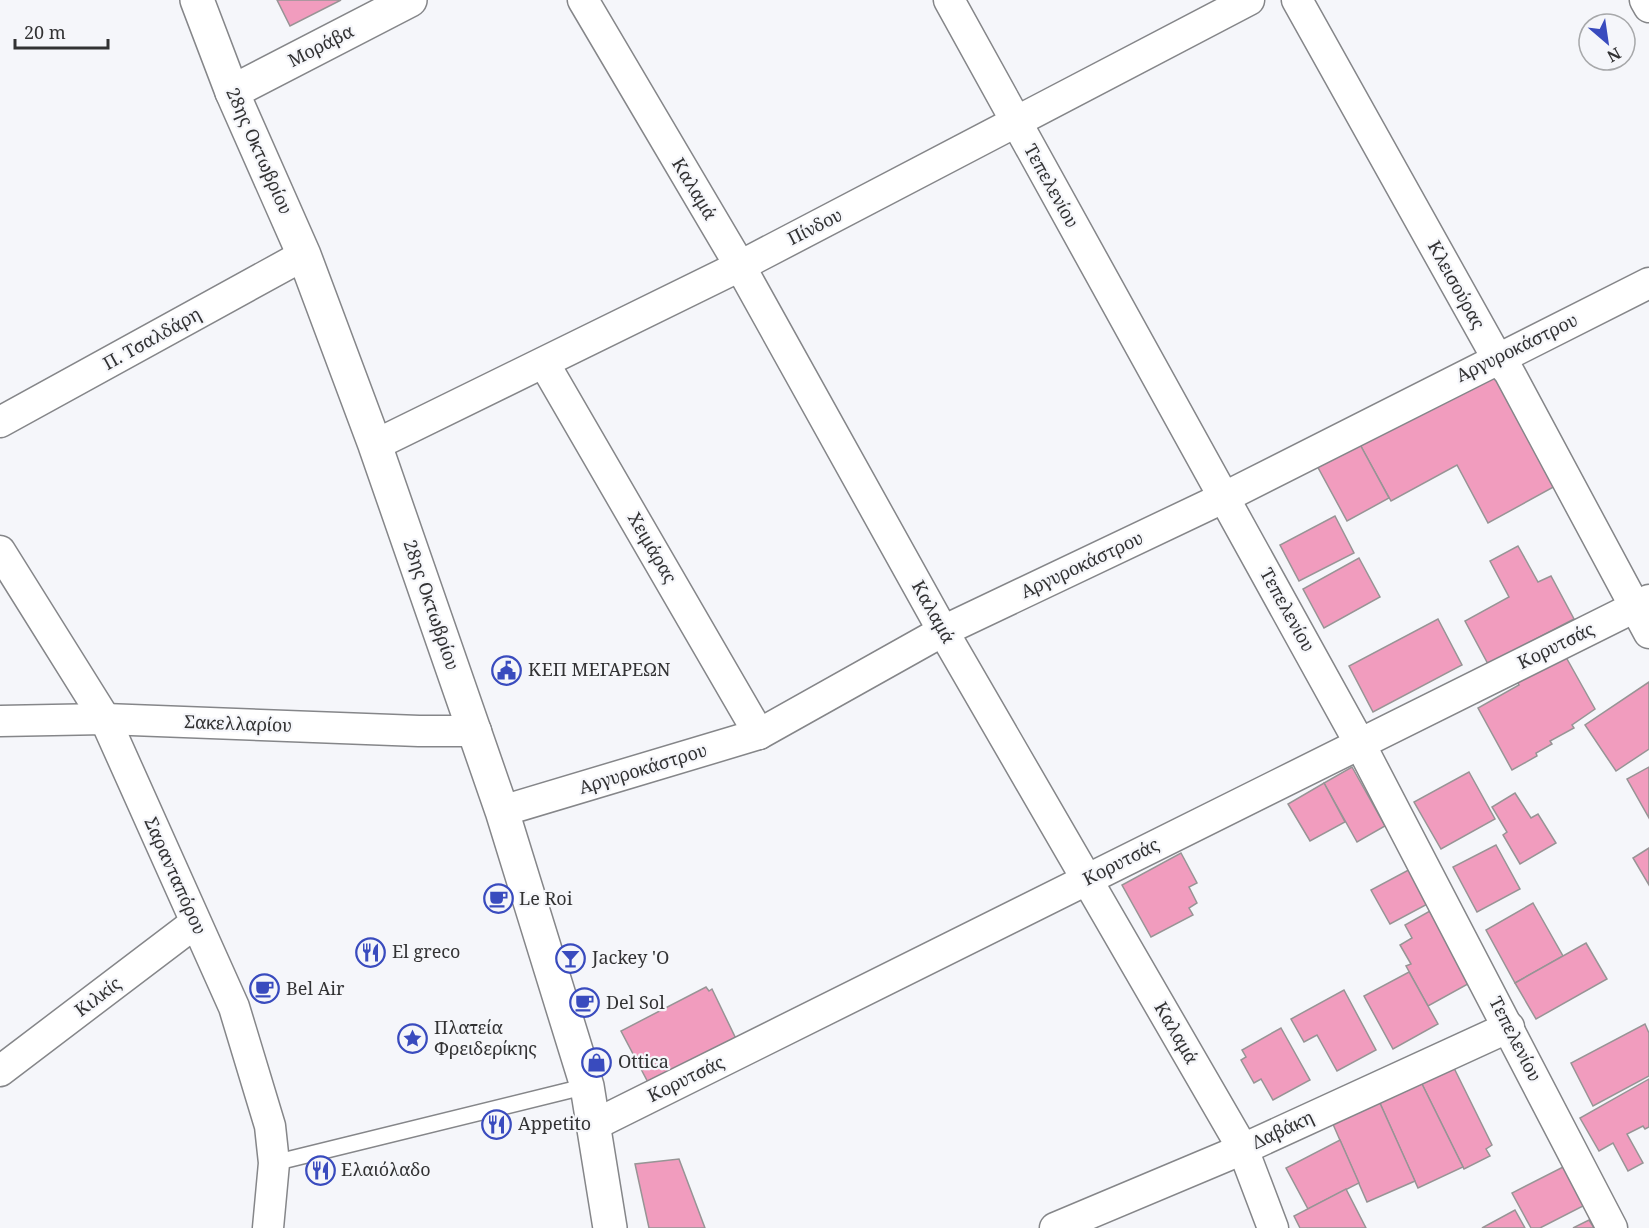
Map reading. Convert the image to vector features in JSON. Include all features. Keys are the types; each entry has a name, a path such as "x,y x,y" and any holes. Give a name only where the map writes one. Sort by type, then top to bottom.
{"street":[{"name":"28ης Οκτωβρίου","path":"197,0 232,92 304,255 375,445 476,731 587,1086 610,1228"},
{"name":"Μοράβα","path":"232,92 410,0"},
{"name":"Καλαμά","path":"583,0 740,266 944,631 1243,1149 1273,1228"},
{"name":"Τεπελενίου","path":"949,0 1359,742 1612,1228"},
{"name":"Πίνδου","path":"375,445 740,266 1249,0"},
{"name":"Κλεισούρας","path":"1298,0 1497,357 1509,372 1642,604 1649,633"},
{"path":"1645,0 1649,7"},
{"name":"Π. Τσαλδάρη","path":"0,422 304,255"},
{"name":"Αργυροκάστρου","path":"502,811 759,734 944,631 1225,497 1497,357 1649,283"},
{"name":"Χειμάρας","path":"544,363 759,734"},
{"name":"Σαρανταπόρου","path":"0,551 105,719 234,1007 270,1126 274,1163 268,1228"},
{"name":"Κορυτσάς","path":"594,1125 1359,742 1642,604"},
{"name":"Σακελλαρίου","path":"0,721 105,719 419,731 476,731"},
{"name":"Κιλκίς","path":"0,1071 195,923"},
{"name":"Δαβάκη","path":"1055,1228 1243,1149 1509,1027"}],"lane":[{"path":"274,1163 587,1086"}],"building":[{"path":"277,0 341,0 290,26"},
{"path":"1494,365 1559,484 1488,523 1457,465 1391,501 1357,439"},
{"path":"1357,439 1389,498 1347,521 1315,462"},
{"path":"1335,516 1354,553 1299,581 1280,545"},
{"path":"1518,546 1538,582 1551,576 1574,619 1488,664 1465,621 1509,597 1490,561"},
{"path":"1359,558 1380,597 1324,628 1303,589"},
{"path":"1438,619 1462,665 1373,712 1349,666"},
{"path":"1562,650 1595,709 1572,725 1574,728 1550,741 1552,744 1536,753 1537,756 1512,770 1478,708 1519,685 1514,676"},
{"path":"1649,682 1649,749 1616,771 1585,725"},
{"path":"1352,767 1385,826 1357,842 1324,783"},
{"path":"1649,767 1649,818 1627,779"},
{"path":"1469,772 1495,819 1441,849 1414,802"},
{"path":"1324,783 1345,822 1310,841 1288,804"},
{"path":"1515,793 1531,818 1538,814 1556,843 1520,864 1503,835 1507,832 1492,807"},
{"path":"1496,845 1520,889 1477,912 1453,867"},
{"path":"1649,848 1649,885 1633,858"},
{"path":"1181,853 1197,883 1189,887 1197,903 1189,908 1193,915 1151,937 1122,885"},
{"path":"1416,866 1435,900 1390,924 1371,890"},
{"path":"1533,903 1563,956 1515,983 1486,930"},
{"path":"1437,907 1477,979 1428,1006 1406,966 1411,964 1400,945 1412,938 1405,925"},
{"path":"1586,943 1607,979 1536,1019 1515,983"},
{"path":"1409,972 1438,1024 1393,1049 1364,996"},
{"path":"706,987 709,991 712,989 738,1043 651,1088 621,1031"},
{"path":"1344,990 1376,1050 1337,1071 1317,1035 1304,1042 1291,1019"},
{"path":"1645,1024 1649,1033 1649,1076 1593,1106 1571,1063"},
{"path":"1281,1028 1310,1080 1273,1100 1261,1079 1254,1083 1241,1060 1246,1057 1242,1050"},
{"path":"1452,1064 1492,1145 1486,1149 1490,1156 1464,1169 1420,1080"},
{"path":"1649,1079 1649,1127 1645,1129 1643,1126 1627,1134 1643,1163 1628,1171 1613,1143 1599,1151 1580,1118"},
{"path":"1420,1080 1463,1167 1418,1188 1379,1101"},
{"path":"1379,1101 1415,1181 1367,1202 1332,1122"},
{"path":"1340,1140 1359,1183 1308,1209 1286,1168"},
{"path":"679,1159 705,1228 649,1228 635,1164"},
{"path":"1567,1165 1587,1204 1540,1228 1531,1228 1512,1193"},
{"path":"1346,1189 1366,1228 1300,1228 1294,1216"},
{"path":"1515,1210 1525,1228 1482,1228"},
{"path":"1589,1220 1594,1228 1573,1228"}],"place":[{"name":"ΚΕΠ ΜΕΓΑΡΕΩΝ","path":"507,670"},
{"name":"Le Roi","path":"498,899"},
{"name":"El greco","path":"371,952"},
{"name":"Jackey 'O","path":"571,958"},
{"name":"Bel Air","path":"265,989"},
{"name":"Del Sol","path":"585,1003"},
{"name":"Πλατεία Φρειδερίκης","path":"413,1038"},
{"name":"Ottica","path":"597,1062"},
{"name":"Appetito","path":"497,1124"},
{"name":"Ελαιόλαδο","path":"320,1170"}]}
